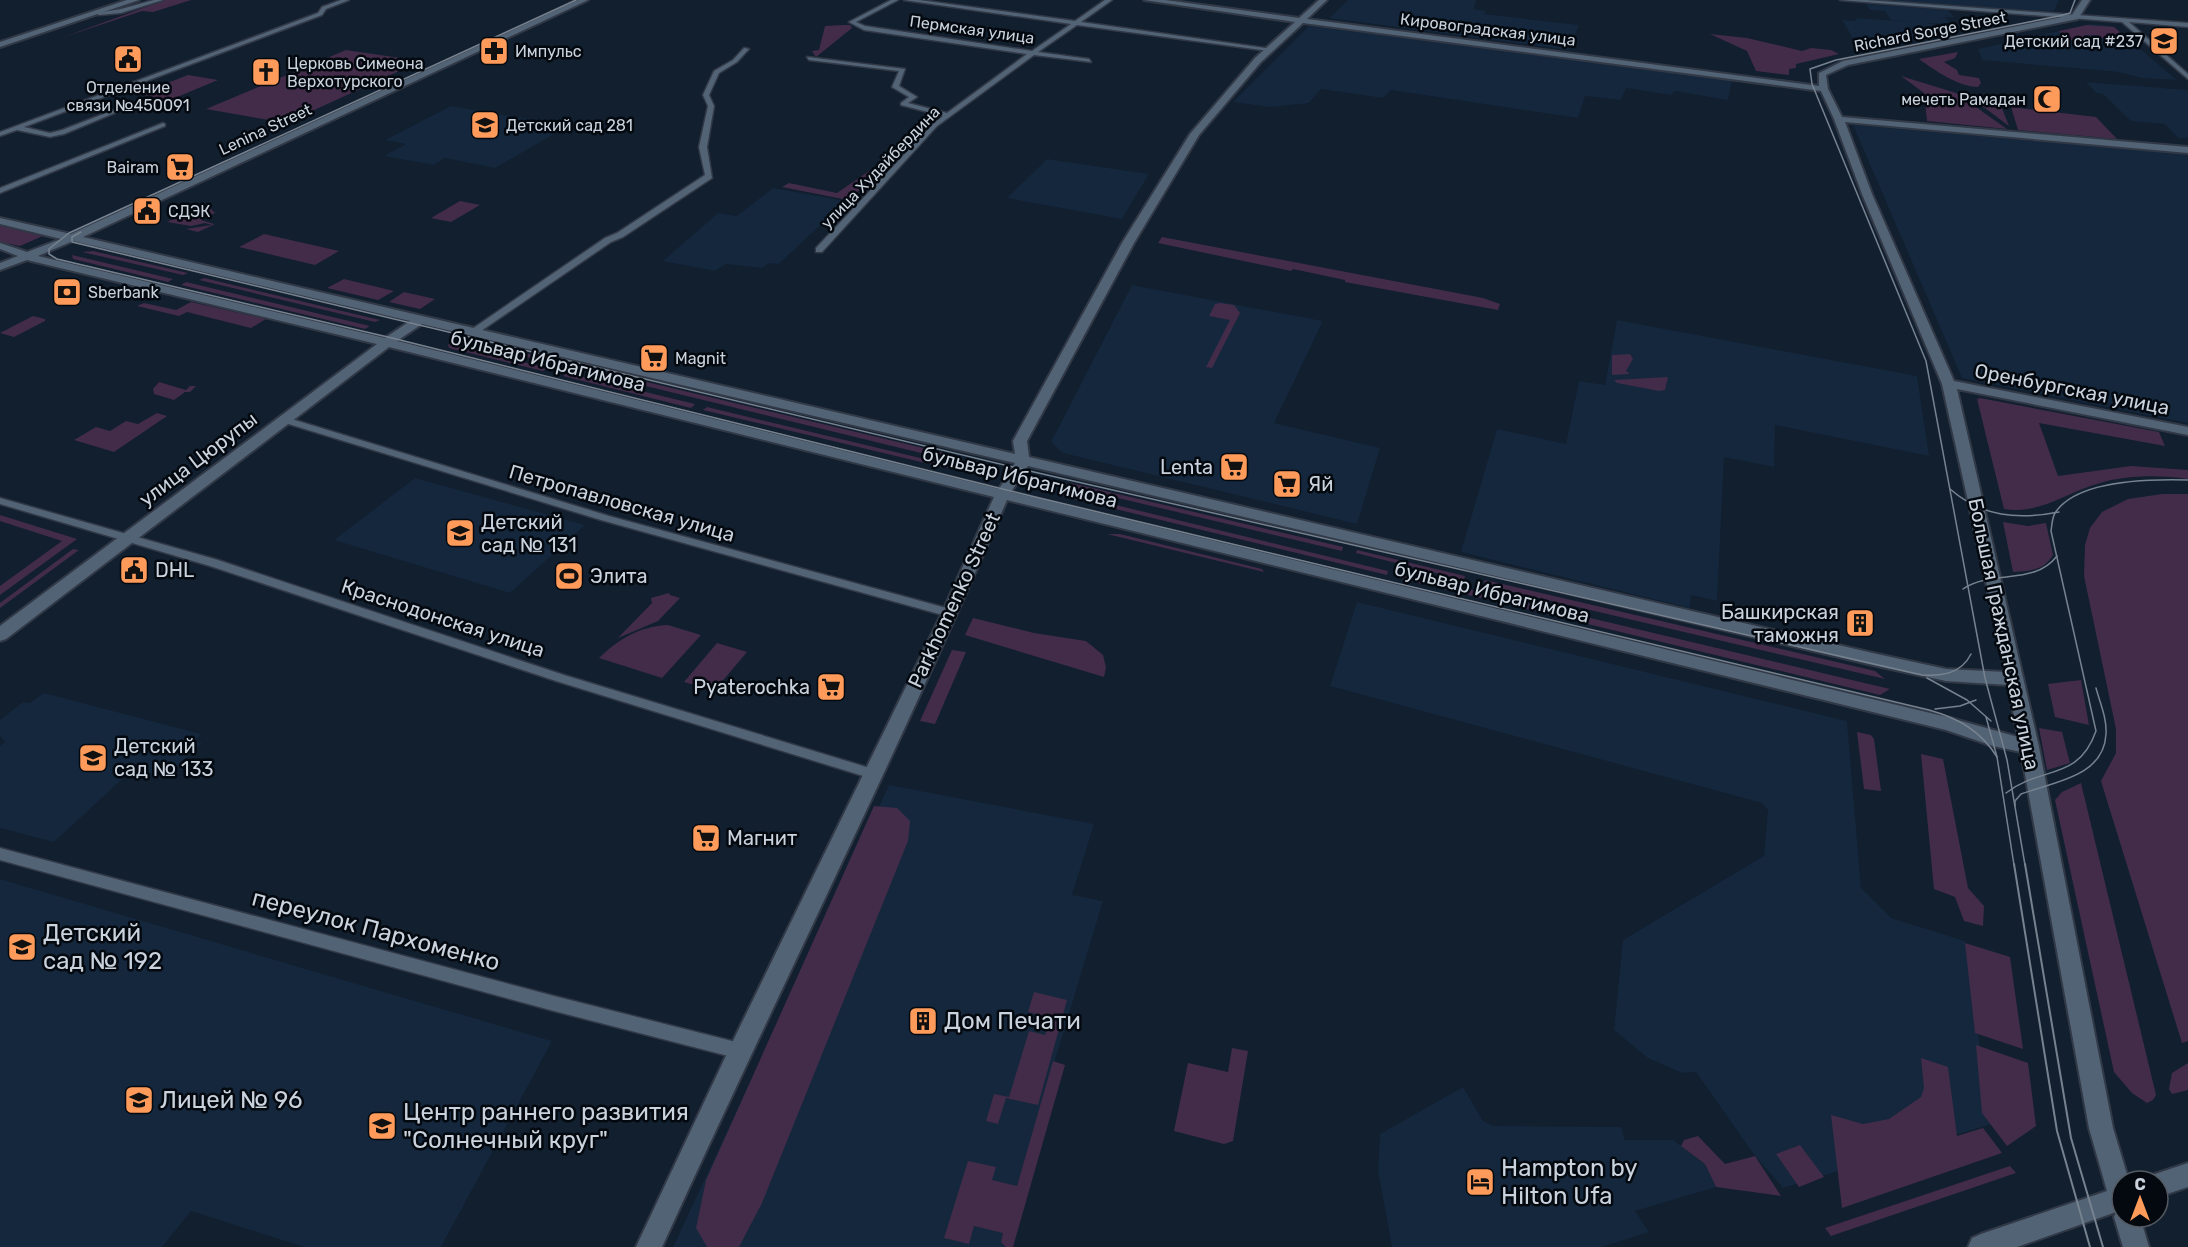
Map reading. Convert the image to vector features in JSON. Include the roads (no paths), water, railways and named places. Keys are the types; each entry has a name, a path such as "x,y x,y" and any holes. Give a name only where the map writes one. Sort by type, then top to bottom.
{"main road":[{"path":"71,21 96,9 107,0"},
{"path":"0,45 135,0"},
{"name":"Lenina Street","path":"66,237 172,182 570,0"},
{"name":"Lenina Street","path":"0,267 185,185 584,0"},
{"name":"Кировоградская улица","path":"1148,0 1824,89"},
{"path":"1023,462 1020,441 1128,243 1195,134 1238,81 1323,0"},
{"path":"2074,17 2086,0"},
{"name":"Richard Sorge Street","path":"1824,89 1821,75 1846,63 2074,17"},
{"name":"Большая Гражданская улица","path":"1824,89 1839,118 1868,194 1949,384 2016,678 2101,1128 2113,1169"},
{"path":"368,92 380,94"},
{"path":"1839,118 2188,150"},
{"path":"293,127 305,129"},
{"path":"254,144 267,147"},
{"path":"172,182 185,185"},
{"name":"бульвар Ибрагимова","path":"0,221 1877,660 1946,675 2016,678"},
{"name":"бульвар Ибрагимова","path":"0,246 18,251 25,256 1947,724 1993,739 2030,747"},
{"name":"улица Цюрупы","path":"0,635 386,343 421,319"},
{"name":"Оренбургская улица","path":"1949,384 2188,431"},
{"name":"Parkhomenko Street","path":"649,1247 740,1051 950,614 1002,495 1023,462"},
{"path":"2170,1181 2188,1175"},
{"path":"1982,1247 2110,1202"},
{"path":"2131,1229 2136,1247"}],"street":[{"path":"99,13 121,11 160,0"},
{"path":"0,134 320,14 324,9 346,0"},
{"name":"Пермская улица","path":"895,0 852,22 864,28 1089,60"},
{"path":"907,0 1269,49"},
{"name":"улица Худайбердина","path":"819,250 935,125 1034,51 1109,0"},
{"path":"1843,0 2188,25"},
{"path":"2123,20 2188,77"},
{"path":"475,331 608,240 620,235 709,176 703,147 711,106 706,95 716,72 735,61 746,49"},
{"path":"809,58 903,70 895,87 914,97 903,104 947,115"},
{"path":"16,128 50,135 64,132 121,110"},
{"path":"0,191 163,125"},
{"name":"Петропавловская улица","path":"285,420 605,518 950,614"},
{"name":"Краснодонская улица","path":"0,501 214,563 560,678 873,774"},
{"name":"переулок Пархоменко","path":"0,854 155,894 582,1012 740,1051"}],"tram line":[{"path":"576,0 69,233 49,249 49,254 57,259 392,338 1035,497 1929,710 1950,717 1968,727 1984,740 1997,757"},
{"path":"1968,587 1926,361 1812,84 1810,69 1836,60 2059,16 2070,13 2075,0"},
{"path":"81,232 72,237 72,242 1034,472 1922,675 1937,675 1956,670 1967,661 1971,654"},
{"path":"2056,512 2080,493 2097,487 2136,481 2188,480"},
{"path":"1950,489 1975,506 2001,514 2029,516 2056,512"},
{"path":"2056,512 2051,531 2057,556"},
{"path":"1968,587 1987,580 2037,571 2057,556"},
{"path":"2012,789 2019,784 2069,766 2088,747 2096,731 2057,556"},
{"path":"1963,589 1968,587"},
{"path":"1968,587 1985,678 2007,760 2012,789"},
{"path":"1927,678 1970,702"},
{"path":"2015,806 2015,801 2021,794 2075,776 2096,760 2103,748 2106,734 2104,716 2096,688"},
{"path":"1970,702 1976,700"},
{"path":"1935,709 1970,702"},
{"path":"1970,702 1991,721"},
{"path":"1986,717 1997,757"},
{"path":"1997,757 2014,865"},
{"path":"2006,793 2012,789"},
{"path":"2012,789 2025,865"},
{"path":"2014,864 2057,1131 2090,1247"},
{"path":"2025,864 2071,1138 2103,1247"}],"place":[{"name":"Детский сад #237","path":"2164,41"},
{"name":"Импульс","path":"494,51"},
{"name":"Отделение связи №450091","path":"128,59"},
{"name":"Церковь Симеона Верхотурского","path":"266,72"},
{"name":"мечеть Рамадан","path":"2047,99"},
{"name":"Детский сад 281","path":"485,125"},
{"name":"Bairam","path":"180,167"},
{"name":"СДЭК","path":"147,211"},
{"name":"Sberbank","path":"67,292"},
{"name":"Magnit","path":"654,358"},
{"name":"Lenta","path":"1234,467"},
{"name":"Яй","path":"1287,484"},
{"name":"Детский сад № 131","path":"460,533"},
{"name":"DHL","path":"134,570"},
{"name":"Элита","path":"569,576"},
{"name":"Башкирская таможня","path":"1860,623"},
{"name":"Pyaterochka","path":"831,687"},
{"name":"Детский сад № 133","path":"93,758"},
{"name":"Магнит","path":"706,838"},
{"name":"Детский сад № 192","path":"22,947"},
{"name":"Дом Печати","path":"923,1021"},
{"name":"Лицей № 96","path":"139,1100"},
{"name":"Центр раннего развития \"Солнечный круг\"","path":"382,1126"},
{"name":"Hampton by Hilton Ufa","path":"1480,1182"}]}
